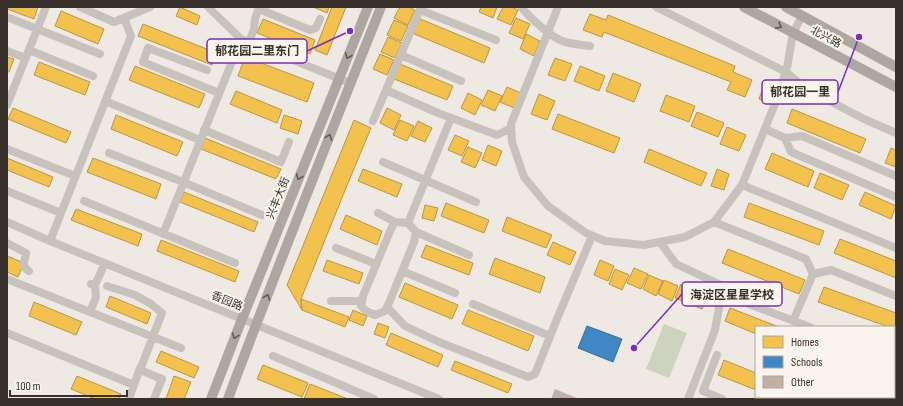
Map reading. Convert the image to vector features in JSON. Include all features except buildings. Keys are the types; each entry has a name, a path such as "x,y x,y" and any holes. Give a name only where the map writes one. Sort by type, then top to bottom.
{"main road":[{"name":"兴丰大街","path":"211,399 368,7"},
{"path":"228,399 350,83 381,7"},
{"name":"北兴路","path":"744,7 896,87"},
{"name":"北兴路","path":"786,7 896,67"}],"street":[{"path":"7,105 46,7"},
{"path":"81,7 114,22 150,7"},
{"path":"208,7 245,40 350,83"},
{"path":"521,7 548,32 563,42 590,46"},
{"path":"558,7 511,124 512,142 524,177 548,206 586,233 605,241 644,245 685,237 714,222 742,184 777,99 786,72 793,33 802,16"},
{"path":"656,7 786,72 805,88 864,119 896,133"},
{"path":"163,234 219,93 245,40 254,29 255,19 259,8 310,30 316,28 320,19"},
{"path":"373,121 421,8 496,40"},
{"path":"7,18 100,54"},
{"path":"50,241 130,36 124,18"},
{"path":"207,70 148,48 143,62 219,93"},
{"path":"29,50 93,76"},
{"path":"7,51 26,58"},
{"path":"401,55 461,81"},
{"path":"386,90 451,118 497,134 511,128"},
{"path":"105,100 200,140"},
{"path":"408,223 451,118"},
{"path":"765,129 785,138 802,136 896,176"},
{"path":"204,130 281,162 289,142"},
{"path":"785,138 791,152 896,197"},
{"path":"7,148 75,176"},
{"path":"109,153 262,215"},
{"path":"382,162 476,202"},
{"path":"742,184 896,248"},
{"path":"7,191 61,213"},
{"path":"84,201 235,263"},
{"path":"378,213 395,222 408,223 416,232 470,255"},
{"name":"香园路","path":"7,222 50,241 438,399"},
{"path":"395,222 390,229 363,296 361,306 366,311 375,315 385,311 414,242 416,232"},
{"path":"714,222 806,259 813,274 793,321"},
{"path":"387,307 405,326 439,342 528,377 535,374 592,236"},
{"path":"660,242 676,264 723,286 743,302 807,326"},
{"path":"7,243 26,253 24,263 25,268 29,271"},
{"path":"336,248 376,264"},
{"path":"90,312 96,297 93,285 105,263"},
{"path":"813,274 831,270 896,296"},
{"path":"402,271 455,293"},
{"path":"7,279 181,348"},
{"path":"107,286 135,295 151,304 162,313 129,399"},
{"path":"688,399 715,330 723,286"},
{"path":"331,301 362,301"},
{"path":"473,304 550,336"},
{"path":"7,333 134,385"},
{"path":"717,355 703,391 722,399"},
{"path":"273,356 364,397 374,399"},
{"path":"140,368 140,370 162,379 154,399"}],"green space":[{"path":"664,324 687,333 669,378 646,369"}],"place":[{"name":"郁花园二里东门","path":"350,31"},
{"name":"郁花园一里","path":"859,37"},
{"name":"海淀区星星学校","path":"634,348"}]}
